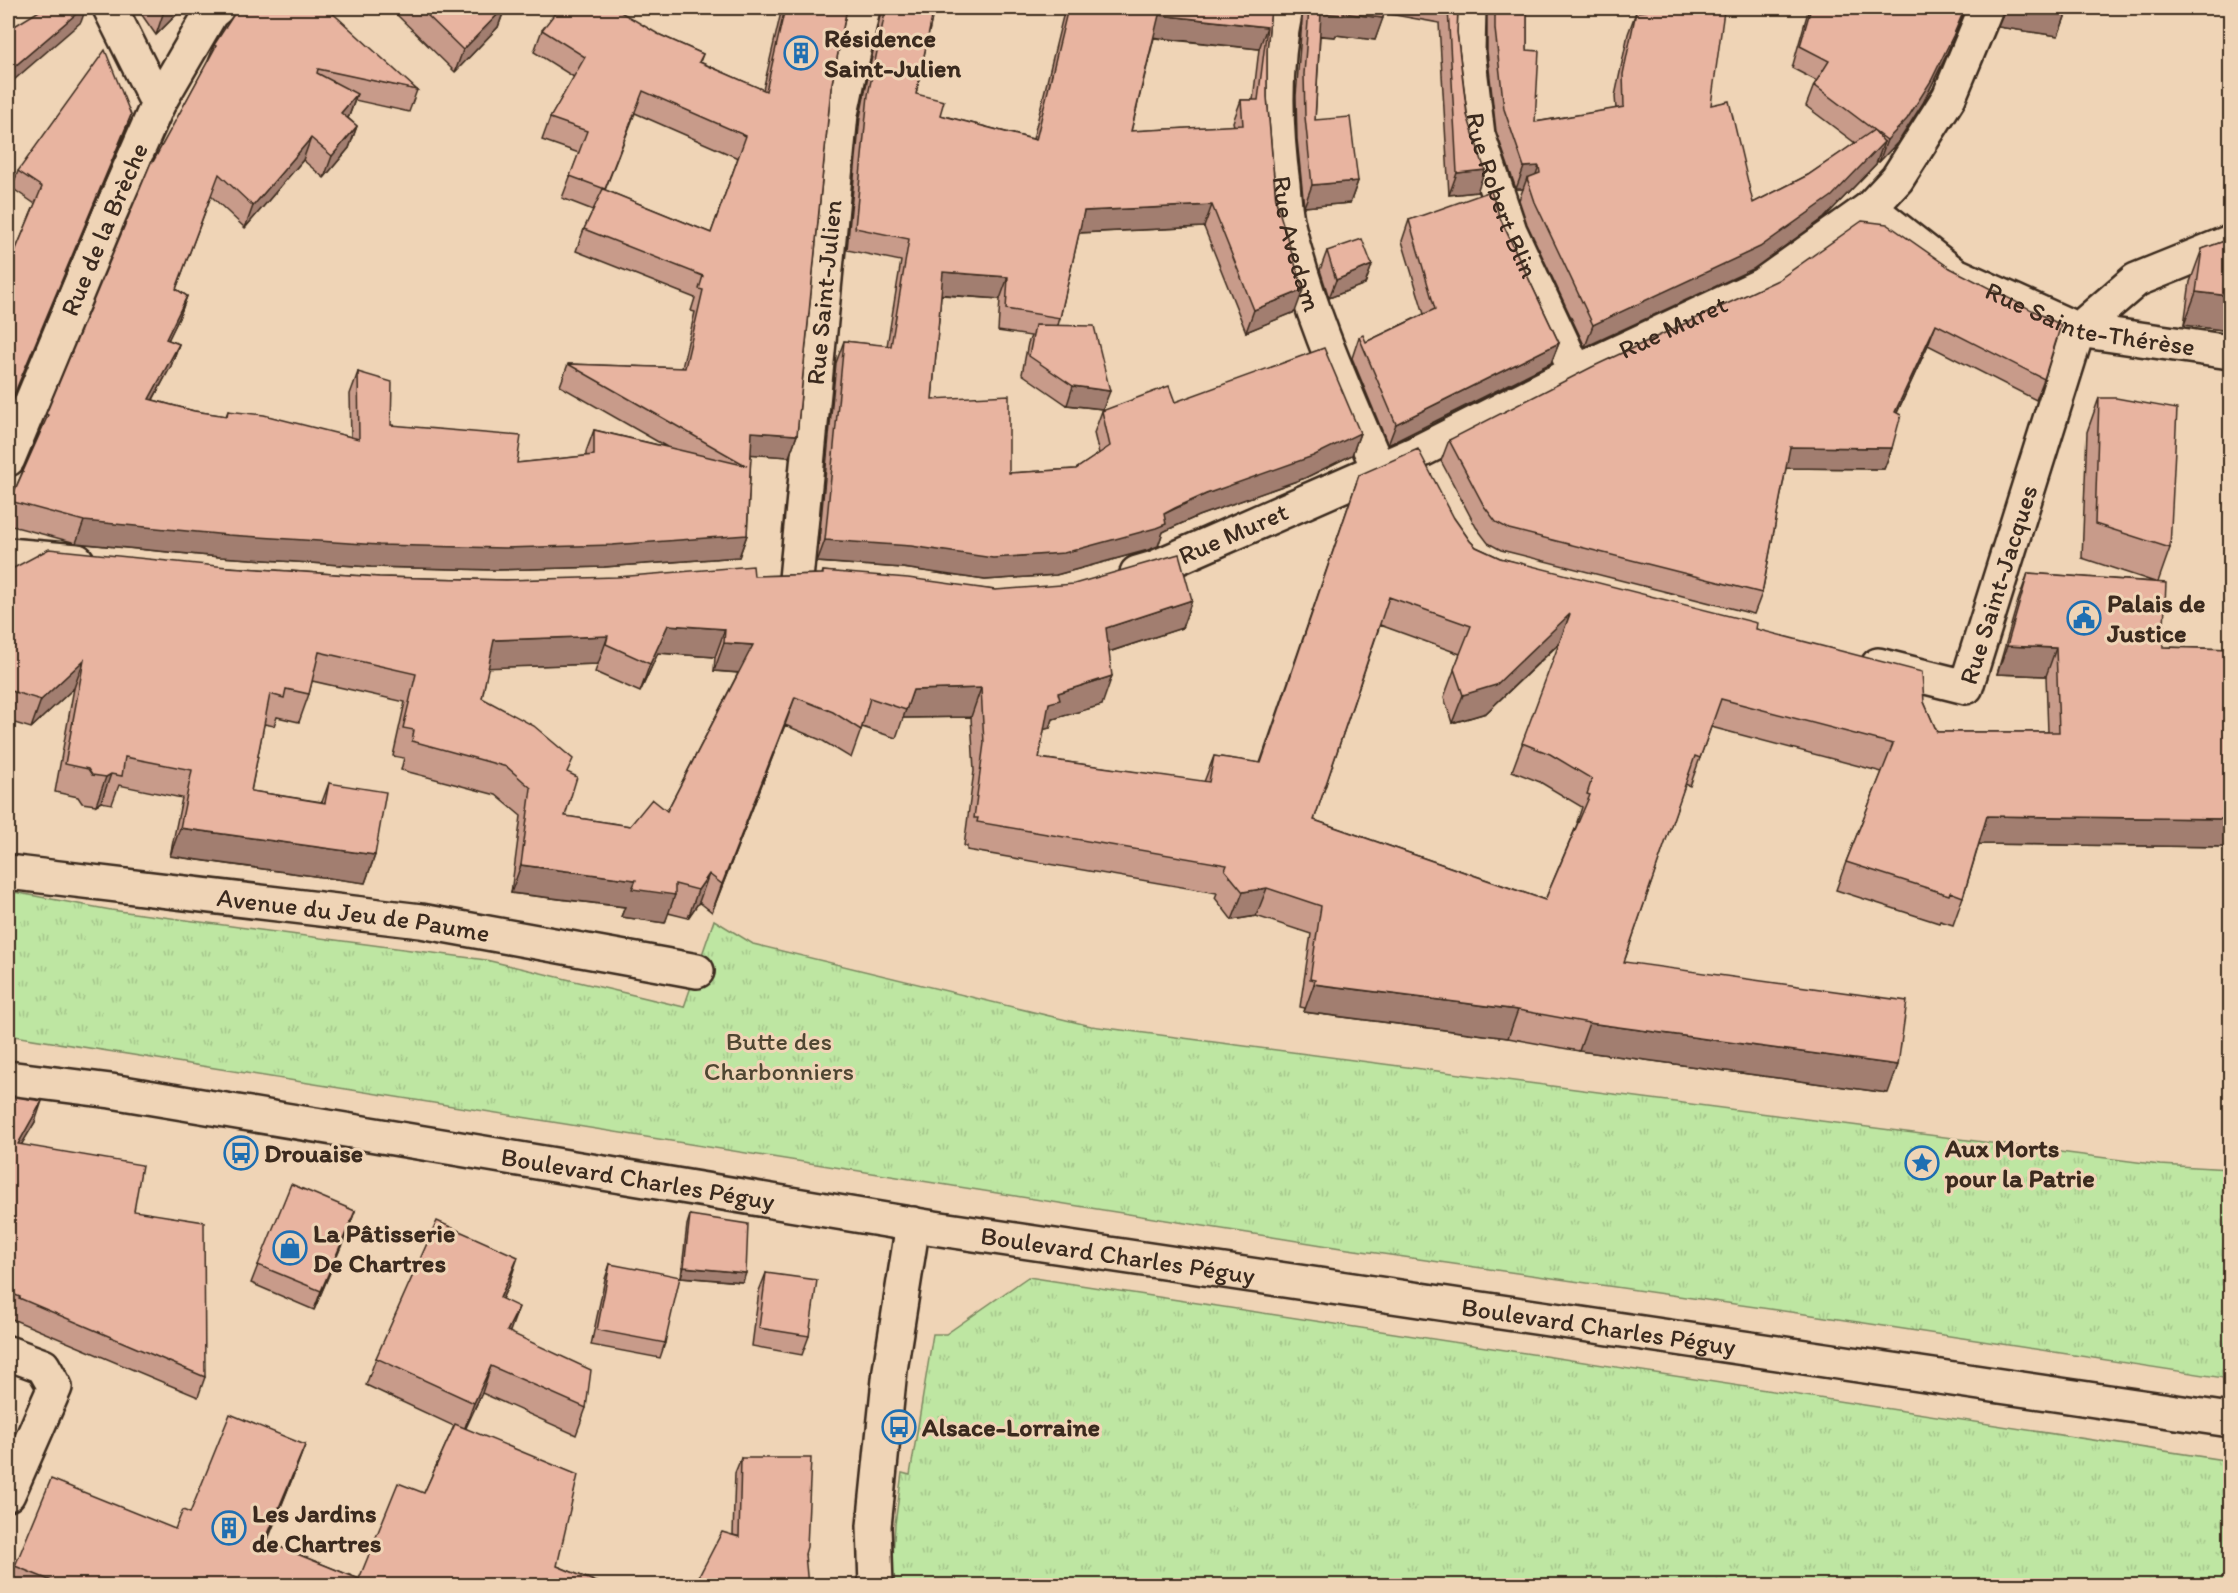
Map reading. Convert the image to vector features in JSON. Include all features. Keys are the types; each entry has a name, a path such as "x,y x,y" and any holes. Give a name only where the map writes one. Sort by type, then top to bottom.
{"street":[{"path":"110,8 158,104"},
{"name":"Rue de la Brèche","path":"8,459 158,104 217,8"},
{"name":"Rue Saint-Julien","path":"830,582 781,578 841,114 863,8"},
{"name":"Rue Avedam","path":"1287,8 1278,65 1277,104 1279,155 1288,224 1322,333 1378,468"},
{"name":"Rue Robert Blin","path":"1469,8 1468,52 1478,135 1510,231 1576,372"},
{"name":"Rue Muret","path":"1112,580 1154,568 1378,468 1421,464 1576,372 1762,285 1870,208 1897,179 1948,97 1986,8"},
{"name":"Rue Sainte-Thérèse","path":"1870,208 1954,274 2078,330 2230,352"},
{"path":"2078,330 2136,280 2230,242"},
{"name":"Rue Saint-Jacques","path":"1851,658 1966,687 2078,330"},
{"path":"8,555 104,564"},
{"name":"Avenue du Jeu de Paume","path":"8,872 421,921 697,970"},
{"name":"Boulevard Charles Péguy","path":"8,1078 111,1091 913,1224 2230,1419"},
{"path":"876,1586 874,1526 890,1370 913,1224"},
{"path":"8,1353 43,1366 55,1387 8,1494"}],"green space":[{"name":"Butte des Charbonniers","path":"8,891 111,910 486,960 684,1007 714,920 753,944 1091,1026 2160,1165 2230,1169 2230,1379 1812,1315 1341,1248 8,1035"},
{"path":"1028,1277 2230,1461 2230,1585 891,1586 895,1524 902,1473 910,1475 933,1334 946,1334"}],"building":[{"path":"44,8 83,8 8,72 8,30"},
{"path":"238,8 327,8 417,90 318,69 317,73 357,94 341,113 357,126 332,156 311,138 253,206 219,174 176,289 187,296 166,339 179,344 149,399 194,411 227,416 228,411 264,415 359,439 358,372 392,382 391,425 521,436 517,463 594,455 594,430 747,466 568,364 685,368 703,290 699,289 703,276 584,229 603,189 711,233 746,136 643,91 605,189 570,176 587,131 550,118 585,57 542,30 559,8 614,8 658,34 703,54 699,62 766,91 785,8 847,8 831,88 797,435 752,432 747,535 612,545 504,548 379,545 228,535 84,521 10,501 48,415 46,414 152,160 153,162 216,46 214,45"},
{"path":"420,8 504,8 463,50"},
{"path":"886,8 934,8 916,94 944,101 940,115 1036,140 1068,8 1271,8 1267,50 1267,97 1276,201 1303,290 1254,310 1212,205 1084,211 1060,318 1006,309 1008,277 943,272 932,399 1009,395 1009,473 1076,469 1110,446 1102,411 1169,386 1175,402 1324,348 1360,433 1313,456 1206,494 1175,508 1164,514 1166,524 1064,553 993,558 911,546 825,540 844,341 891,346 909,239 855,228 868,95","holes":["1159,15 1267,27 1258,100 1241,100 1243,125 1131,131"]},
{"path":"1309,8 1384,8 1383,18 1321,13 1315,120 1350,117 1358,181 1312,185 1305,117 1304,74"},
{"path":"1448,8 1458,8 1457,32 1467,115 1485,170 1457,173"},
{"path":"1495,8 1527,8 1527,50 1539,51 1535,122 1624,107 1623,74 1636,12 1646,11 1647,8 1724,11 1711,105 1729,101 1753,203 1808,175 1874,130 1884,142 1832,196 1760,247 1593,325 1535,202 1527,178 1540,173 1539,166 1524,167 1504,109 1495,29"},
{"path":"1811,8 1965,8 1931,81 1907,119 1887,140 1814,85 1829,61 1800,46"},
{"path":"2023,8 2067,8 2066,14"},
{"path":"105,50 131,115 10,404 8,403 8,249 14,254 42,187 18,171"},
{"path":"1491,191 1500,218 1559,343 1396,424 1359,337 1363,335 1366,342 1435,309 1409,220"},
{"path":"1862,221 1887,224 1950,268 2061,325 2044,379 1936,324 1895,412 1901,415 1892,448 1790,447 1762,593 1509,529 1496,522 1484,506 1449,440 1592,367 1778,280"},
{"path":"1362,239 1372,265 1336,280 1327,251"},
{"path":"2230,239 2230,296 2196,292 2202,249"},
{"path":"1035,325 1094,326 1110,391 1073,386 1029,356"},
{"path":"2099,398 2116,398 2177,409 2170,548 2095,524"},
{"path":"1418,449 1454,518 1470,541 1476,547 1500,558 1757,623 1756,629 1922,672 1924,702 1937,732 2059,732 2056,648 2007,646 2028,573 2166,583 2163,647 2230,649 2230,819 1987,816 1963,897 1950,892 1949,895 1846,862 1893,744 1721,699 1700,758 1695,756 1624,962 1907,1001 1898,1065 1589,1023 1518,1010 1314,984 1315,980 1310,979 1321,906 1267,888 1243,892 1225,870 1227,865 977,822 978,818 974,818 984,743 981,688 913,690 906,710 870,698 861,730 833,712 795,697 722,884 709,874 698,890 675,884 675,895 632,889 636,880 521,865 531,788 507,767 412,741 414,730 403,728 416,674 319,652 309,694 286,689 284,698 270,694 251,791 325,803 329,783 386,792 375,855 180,828 192,770 125,757 122,776 111,774 106,777 92,775 88,769 65,764 84,660 41,700 8,690 8,571 49,549 227,567 379,577 506,580 617,577 753,566 754,576 823,574 823,571 908,578 995,590 1074,584 1179,554 1192,600 1106,628 1112,676 1058,693 1060,700 1049,703 1039,758 1209,782 1214,756 1261,763 1359,475","holes":["1389,597 1471,626 1454,669 1463,695 1496,685 1570,614 1522,743 1550,754 1592,779 1587,794 1590,795 1545,900 1314,820","668,625 725,629 724,643 753,645 667,811 652,799 630,826 565,816 577,777 567,772 573,759 534,726 482,698 494,640 608,636 606,644 650,664"]},
{"path":"8,1096 42,1101 18,1144 142,1165 134,1211 204,1222 205,1377 8,1292"},
{"path":"291,1184 355,1211 321,1291 258,1265"},
{"path":"690,1215 748,1224 746,1273 684,1267"},
{"path":"437,1221 518,1257 500,1298 519,1307 507,1331 591,1370 586,1408 491,1366 474,1403 376,1358"},
{"path":"610,1264 680,1277 665,1343 597,1330"},
{"path":"766,1273 817,1280 809,1336 759,1328"},
{"path":"230,1414 305,1445 265,1541 359,1579 398,1483 424,1493 455,1424 578,1475 557,1566 606,1586 64,1586 15,1566 51,1479 175,1529 183,1510 190,1513"},
{"path":"741,1458 811,1458 805,1554 808,1586 694,1586 722,1532 739,1537"}],"place":[{"name":"Résidence Saint-Julien","path":"801,53"},
{"name":"Palais de Justice","path":"2084,618"},
{"name":"Drouaise","path":"241,1153"},
{"name":"Aux Morts pour la Patrie","path":"1922,1163"},
{"name":"La Pâtisserie De Chartres","path":"290,1248"},
{"name":"Alsace-Lorraine","path":"899,1427"},
{"name":"Les Jardins de Chartres","path":"229,1528"}]}
